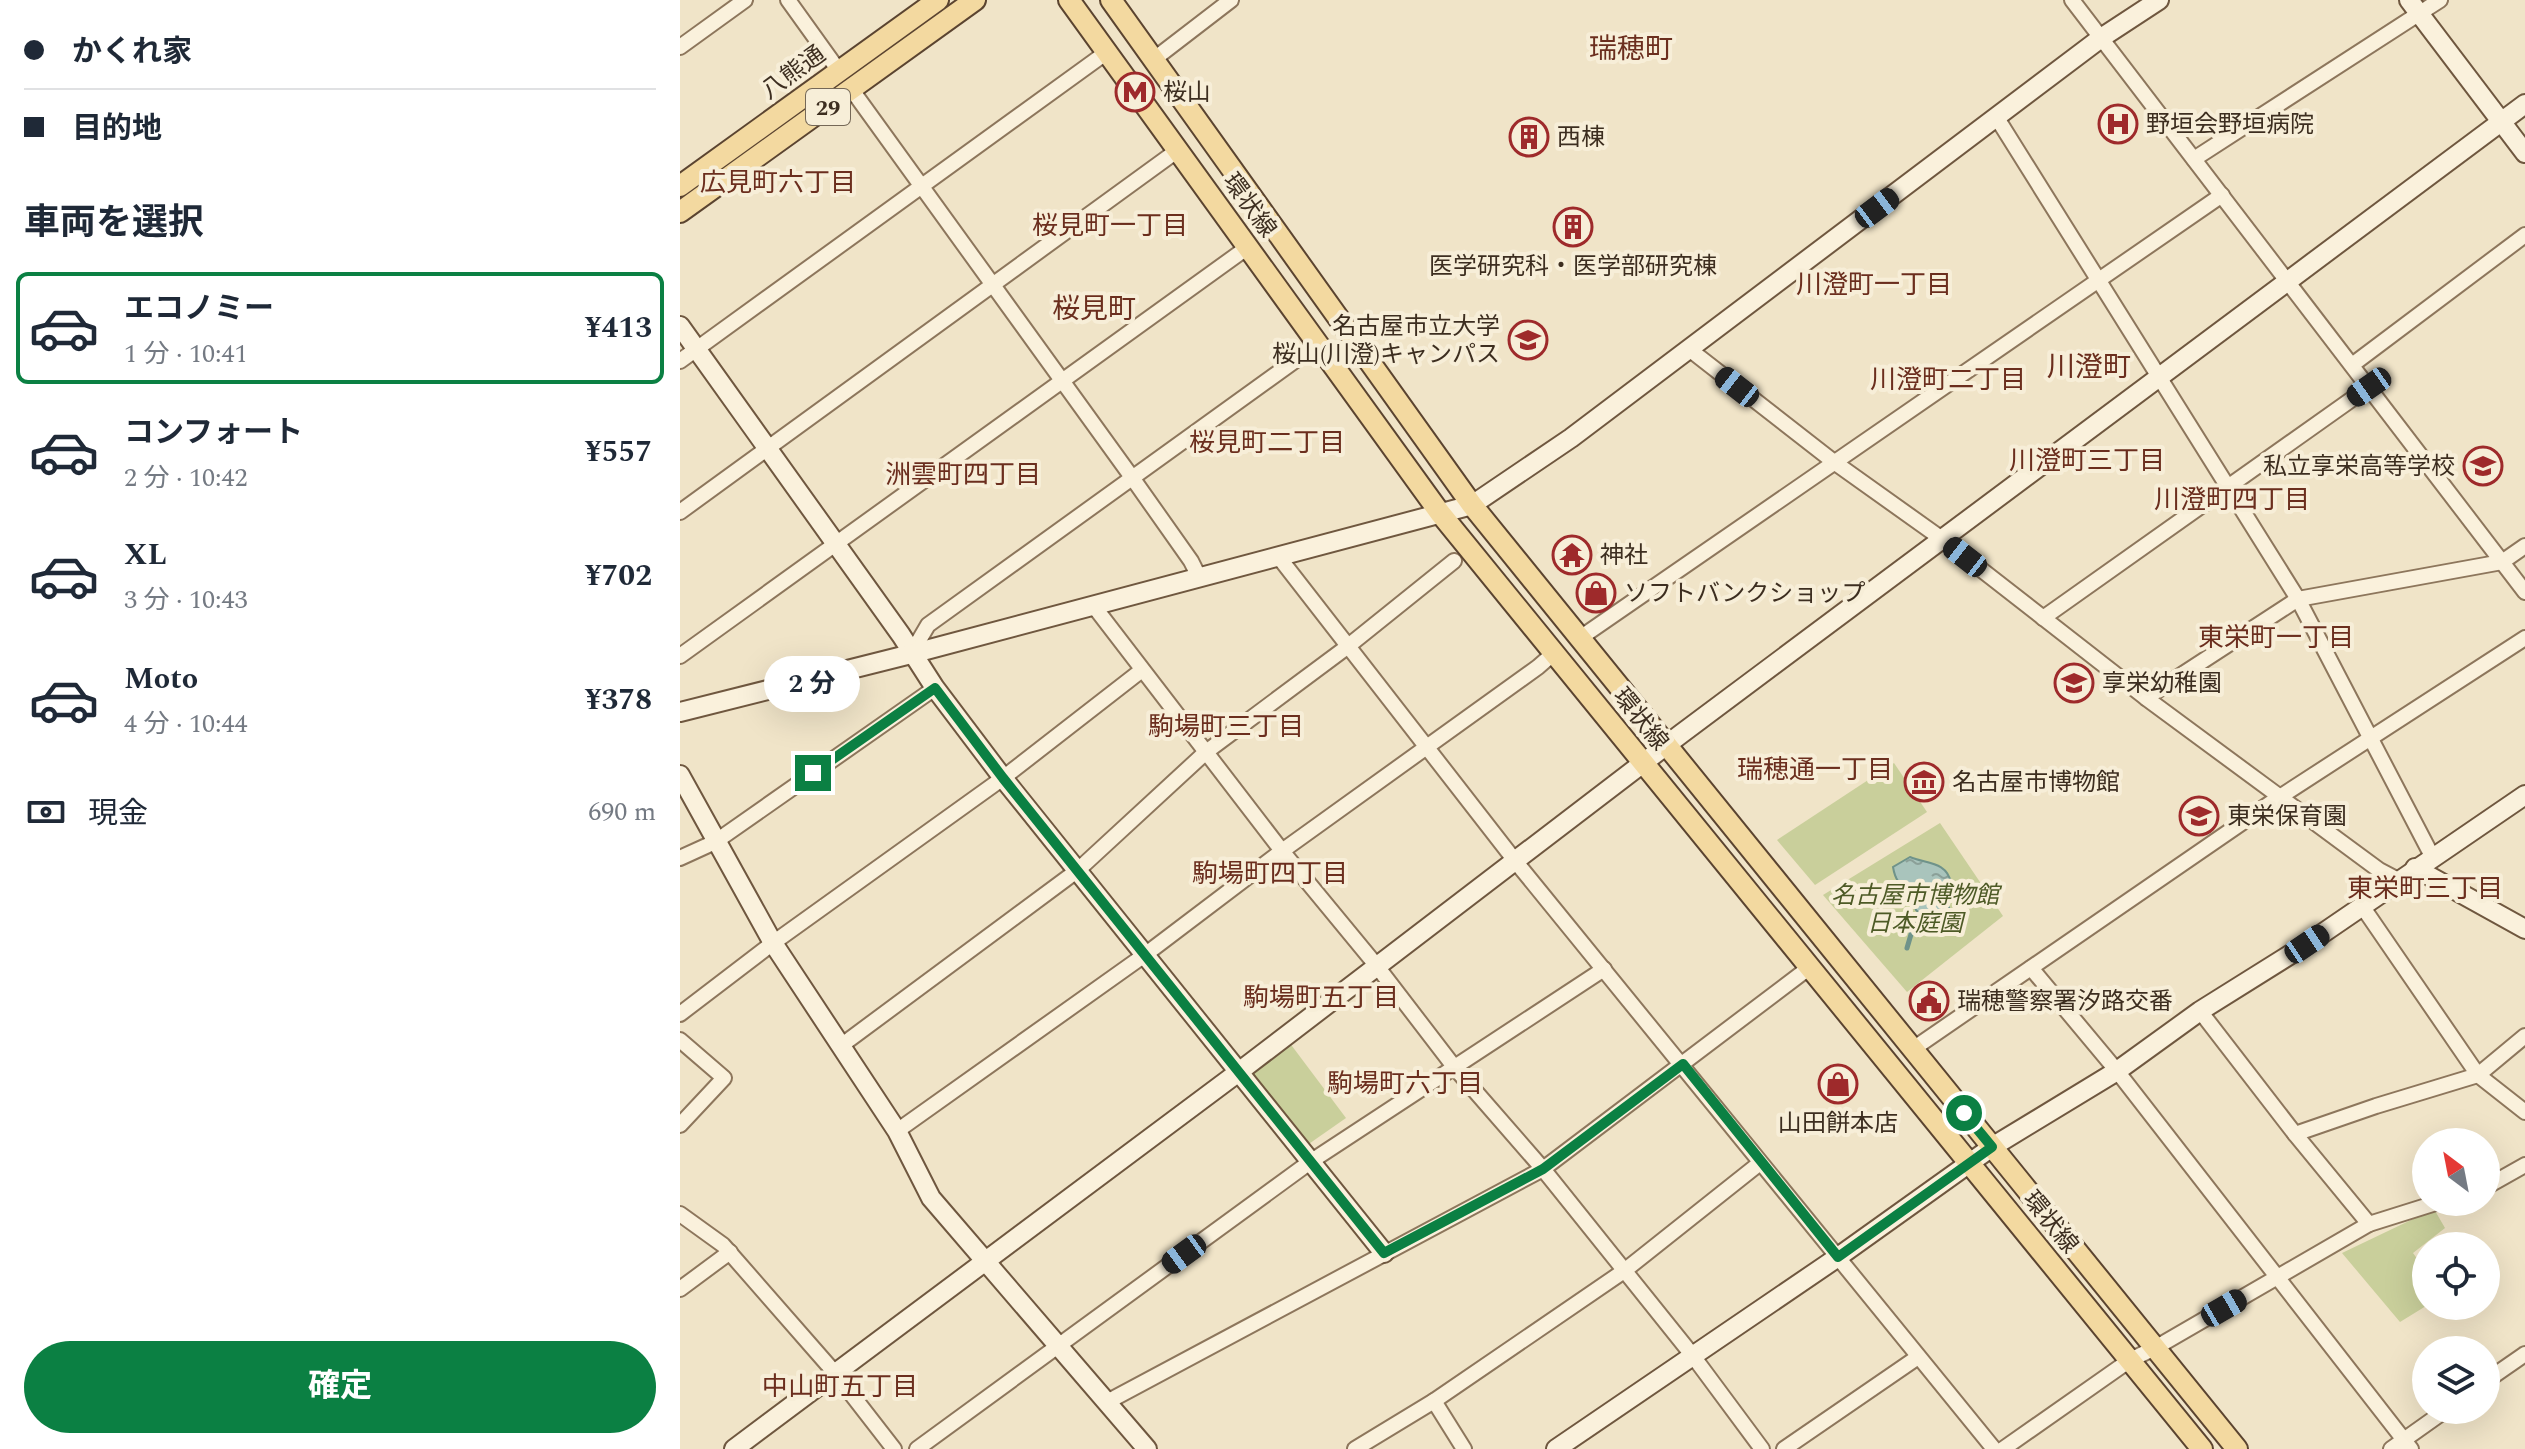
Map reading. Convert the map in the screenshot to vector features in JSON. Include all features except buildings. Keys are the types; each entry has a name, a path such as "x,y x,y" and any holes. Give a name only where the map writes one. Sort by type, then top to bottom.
{"main road":[{"name":"八熊通","path":"680,186 938,0"},
{"name":"八熊通","path":"680,212 975,0"},
{"name":"環状線","path":"1069,0 1440,513 2202,1449"},
{"name":"環状線","path":"1111,0 1472,505 2237,1449"}],"street":[{"path":"680,47 745,0"},
{"path":"788,0 839,71"},
{"path":"1153,60 1231,0"},
{"path":"2072,0 2525,592"},
{"path":"680,712 1472,505 1571,438 2101,38 2159,0"},
{"path":"2194,159 2414,7 2440,0"},
{"path":"2414,7 2525,153"},
{"path":"680,361 1107,52"},
{"path":"852,90 1131,476 1199,577"},
{"path":"734,1449 1240,1071 1667,745 2525,104"},
{"path":"1997,118 2298,599 2432,856"},
{"path":"680,512 1178,150"},
{"path":"1580,638 2222,195"},
{"path":"2352,365 2525,235"},
{"path":"680,656 1248,247"},
{"path":"680,326 901,635 935,688 1003,778 1384,1253"},
{"path":"911,654 928,625 1318,344"},
{"path":"1689,349 1834,462 1942,539 2146,698 2379,870 2398,880"},
{"path":"2043,618 2369,387"},
{"path":"2146,698 2298,599 2502,562 2525,546"},
{"path":"1278,556 1516,862 1994,1449"},
{"path":"842,1045 1078,870 1206,752 1347,647 1454,561"},
{"path":"1093,605 1282,851 1376,965 1455,1068 1543,1169 1693,1356 1762,1449"},
{"path":"1913,1049 2280,798 2525,638"},
{"path":"897,1131 1146,954 1554,653"},
{"path":"680,1014 773,943 1003,778 1142,670"},
{"path":"680,858 715,842 935,688"},
{"path":"680,775 773,943 897,1131 931,1198 1147,1449"},
{"path":"1556,1449 1838,1257 1992,1147 2117,1071 2200,1011 2525,795"},
{"path":"2415,868 2525,929"},
{"path":"2362,906 2478,1075 2525,1112"},
{"path":"1107,1402 1543,1169 1810,967"},
{"path":"2031,968 2117,1071 2402,1446 2429,1424"},
{"path":"917,1449 1310,1162 1604,969"},
{"path":"2200,1011 2369,1224"},
{"path":"2295,1134 2478,1075 2525,1036"},
{"path":"680,1040 724,1078 680,1125"},
{"path":"1355,1449 1434,1401 1624,1271 1760,1163"},
{"path":"2500,1179 2525,1165"},
{"path":"2003,1449 2130,1360 2369,1224 2412,1210"},
{"path":"680,1214 730,1252 835,1373 894,1449"},
{"path":"680,1289 730,1252"},
{"path":"2500,1371 2525,1354"},
{"path":"1784,1449 1918,1357"},
{"path":"1434,1401 1464,1449"}],"green space":[{"path":"1894,763 1927,812 1815,885 1777,840"},
{"name":"名古屋市博物館 日本庭園","path":"1940,823 2003,916 1907,992 1823,895"},
{"path":"1289,1042 1346,1118 1303,1148 1247,1074"},
{"path":"2419,1216 2438,1216 2445,1228 2440,1232 2412,1232 2412,1315 2400,1322 2342,1253"}],"water":[{"path":"1910,857 1935,864 1949,876 1951,890 1946,901 1950,910 1940,920 1929,923 1916,910 1909,890 1896,878 1893,867"}],"waterway":[{"path":"1907,948 1912,931 1925,914"}],"place":[{"name":"桜山","path":"1135,92"},
{"name":"野垣会野垣病院","path":"2118,124"},
{"name":"西棟","path":"1529,137"},
{"name":"医学研究科・医学部研究棟","path":"1573,227"},
{"name":"名古屋市立大学 桜山(川澄)キャンパス","path":"1528,340"},
{"name":"私立享栄高等学校","path":"2483,466"},
{"name":"神社","path":"1572,555"},
{"name":"ソフトバンクショップ","path":"1596,593"},
{"name":"享栄幼稚園","path":"2074,683"},
{"name":"名古屋市博物館","path":"1924,782"},
{"name":"東栄保育園","path":"2199,816"},
{"name":"瑞穂警察署汐路交番","path":"1929,1001"},
{"name":"山田餅本店","path":"1838,1084"}],"district":[{"name":"瑞穂町","path":"1631,48"},
{"name":"広見町六丁目","path":"778,182"},
{"name":"桜見町一丁目","path":"1110,225"},
{"name":"川澄町一丁目","path":"1874,284"},
{"name":"桜見町","path":"1094,308"},
{"name":"川澄町","path":"2089,366"},
{"name":"川澄町二丁目","path":"1948,379"},
{"name":"桜見町二丁目","path":"1267,442"},
{"name":"川澄町三丁目","path":"2087,460"},
{"name":"洲雲町四丁目","path":"963,474"},
{"name":"川澄町四丁目","path":"2232,499"},
{"name":"東栄町一丁目","path":"2276,637"},
{"name":"駒場町三丁目","path":"1226,726"},
{"name":"瑞穂通一丁目","path":"1815,769"},
{"name":"駒場町四丁目","path":"1270,873"},
{"name":"東栄町三丁目","path":"2425,888"},
{"name":"駒場町五丁目","path":"1321,997"},
{"name":"駒場町六丁目","path":"1405,1083"},
{"name":"中山町五丁目","path":"840,1386"}],"route":[{"path":"813,773 935,688 1003,778 1384,1253 1543,1169 1683,1064 1838,1257 1992,1147 1964,1113"}]}
